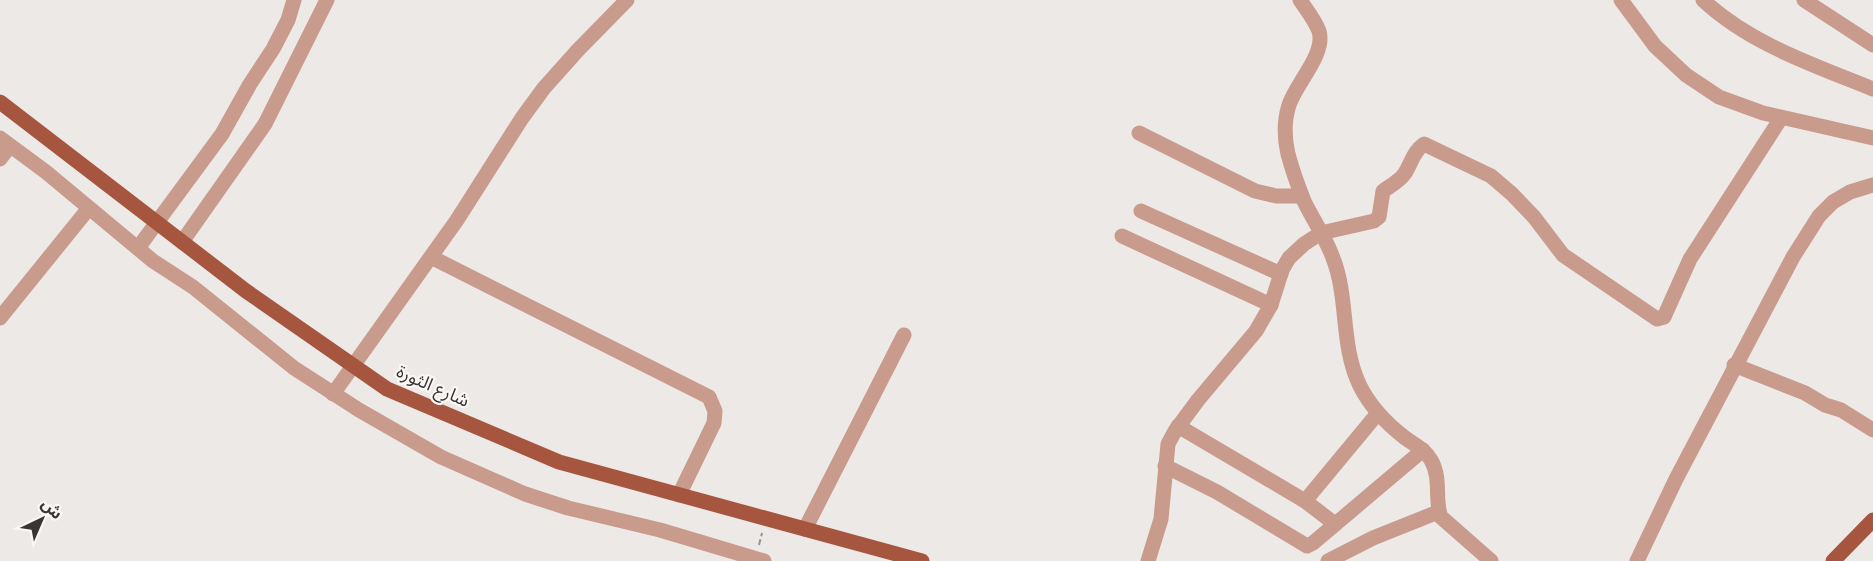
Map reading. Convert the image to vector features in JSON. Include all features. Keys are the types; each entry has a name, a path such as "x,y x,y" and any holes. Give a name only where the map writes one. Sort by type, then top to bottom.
{"main road":[{"name":"شارع الثورة","path":"0,102 246,291 387,389 560,462 922,561"},
{"path":"1833,561 1873,520"}],"street":[{"path":"138,248 158,224 222,134 273,49 288,20 294,0"},
{"path":"182,242 265,124 327,0"},
{"path":"333,394 457,220 522,118 544,88 627,0"},
{"path":"1300,0 1318,31 1320,43 1290,103 1284,127 1288,153 1302,196 1333,257 1341,284 1351,364 1361,387 1378,413 1404,438 1423,450 1431,459 1437,477 1438,512 1441,517 1491,561"},
{"path":"1621,0 1655,46 1686,75 1719,97 1781,118 1873,138"},
{"path":"1703,0 1716,12 1775,48 1873,89"},
{"path":"1804,0 1873,45"},
{"path":"1148,561 1161,519 1168,444 1178,426 1256,331 1289,258 1321,233 1374,221 1379,217 1383,191 1396,183 1405,173 1418,149 1424,144 1491,176 1534,217 1563,255 1660,320 1664,317 1690,259 1781,118"},
{"path":"1139,133 1265,195 1302,196"},
{"path":"0,159 5,142 294,368 359,410 441,457 525,494 568,508 660,530 755,559"},
{"path":"1639,560 1676,479 1792,257 1819,216 1833,202 1850,192 1873,185"},
{"path":"0,318 89,208"},
{"path":"1141,211 1281,274"},
{"path":"1122,236 1270,304"},
{"path":"431,257 709,397 715,411 714,423 679,495"},
{"path":"805,529 904,335"},
{"path":"1734,365 1805,393 1825,405 1841,410 1873,430"},
{"path":"1305,501 1378,413"},
{"path":"1178,426 1305,501 1335,524"},
{"path":"1165,466 1226,498 1307,546 1423,450"},
{"path":"1328,561 1374,538 1438,512"}],"path":[{"path":"755,559 766,518"}]}
